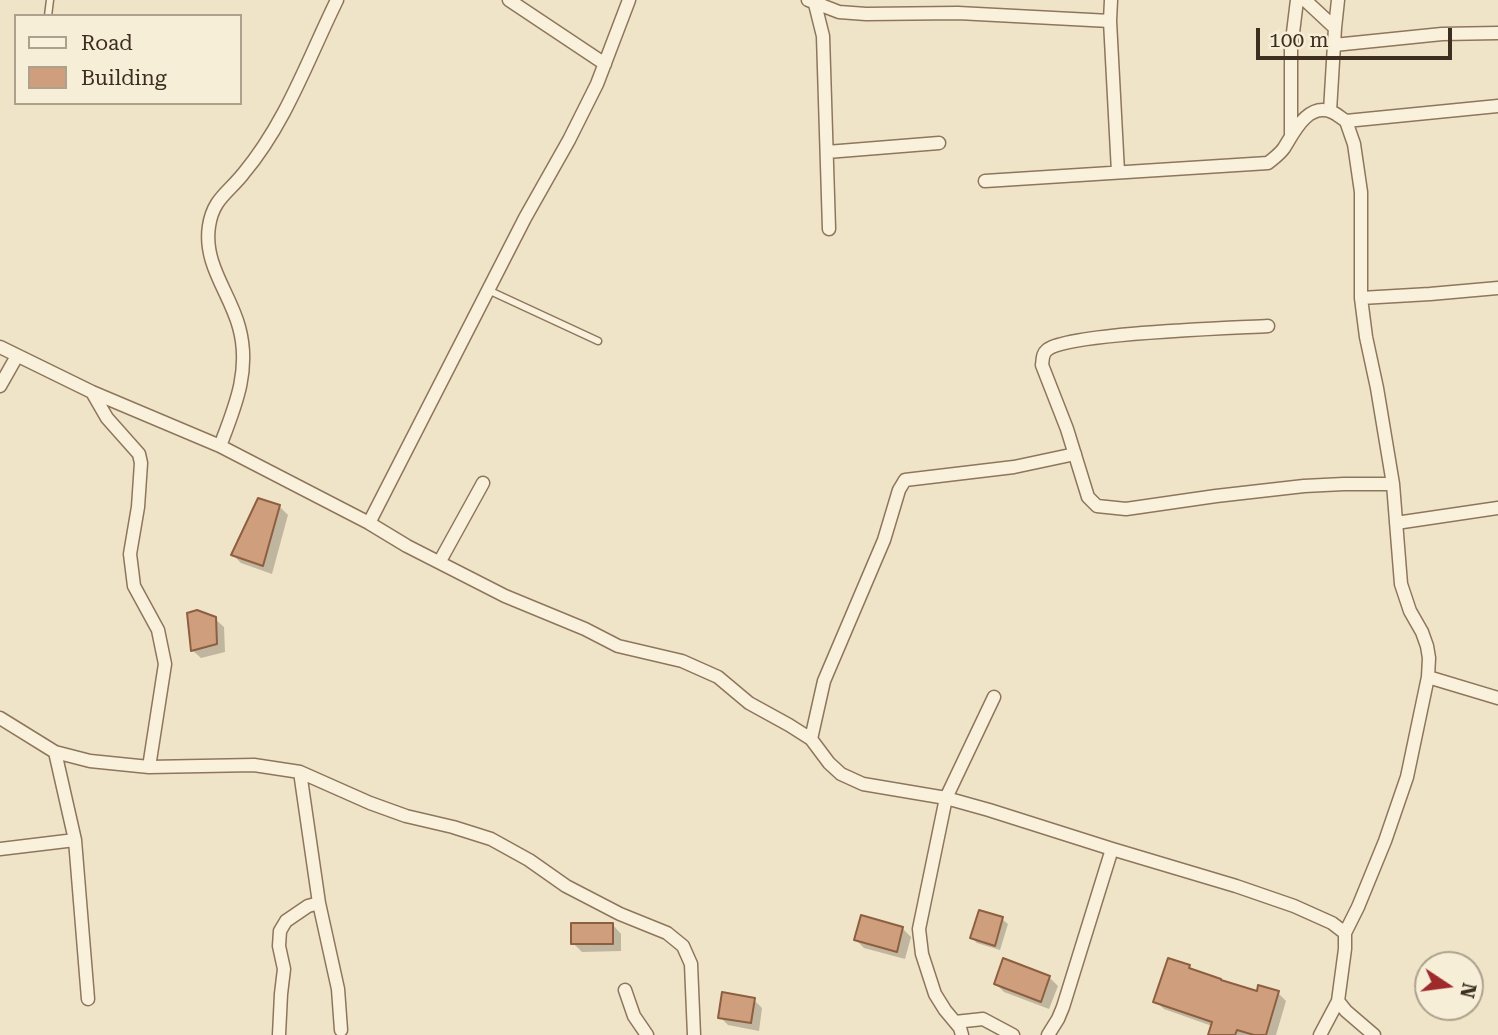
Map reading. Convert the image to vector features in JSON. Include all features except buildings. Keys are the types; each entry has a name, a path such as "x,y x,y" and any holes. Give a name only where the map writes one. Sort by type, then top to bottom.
{"street":[{"path":"219,446 240,386 244,363 239,327 212,264 208,242 209,224 223,193 242,176 268,142 299,84 337,0"},
{"path":"509,0 605,64"},
{"path":"369,523 525,218 597,84 629,0"},
{"path":"1111,0 1118,172"},
{"path":"1291,134 1292,48 1297,0"},
{"path":"1305,0 1335,28"},
{"path":"1330,111 1338,0"},
{"path":"812,1 839,12 866,14 958,6 1110,21"},
{"path":"812,1 823,36 829,229"},
{"path":"1334,45 1442,34 1498,33"},
{"path":"985,181 1268,163 1283,150 1303,119 1314,111 1330,111 1346,121 1498,106"},
{"path":"1320,1035 1338,1001 1345,933 1385,841 1407,778 1428,677 1429,658 1427,646 1410,611 1401,584 1393,484 1361,298 1361,192 1354,144 1346,121"},
{"path":"827,152 939,143"},
{"path":"1361,298 1498,288"},
{"path":"1268,326 1102,337 1048,348 1043,355 1042,365 1075,454 1087,497 1097,506 1126,509 1304,486 1393,484"},
{"path":"0,347 92,392 219,446 506,596 585,628 618,646 682,661 718,677 749,703 811,739 841,774 863,784 946,798 1001,813 1294,906 1332,923 1345,933"},
{"path":"0,386 17,356"},
{"path":"92,392 107,418 138,454 141,463 138,507 130,554 134,586 158,630 165,664 149,767"},
{"path":"811,739 824,681 884,540 899,489 905,480 1014,467 1075,454"},
{"path":"440,561 484,483"},
{"path":"1396,523 1498,508"},
{"path":"1428,677 1498,698"},
{"path":"962,1035 935,994 922,954 919,929 946,798 994,697"},
{"path":"0,718 55,752 90,761 149,767 254,765 300,772 406,816 491,839 529,860 566,886 620,914 667,933 683,946 691,964 694,1035"},
{"path":"55,752 75,840 88,999"},
{"path":"300,772 319,903 338,989 341,1030"},
{"path":"0,849 75,840"},
{"path":"1048,1035 1063,1007 1112,849"},
{"path":"279,1035 284,969 279,946 280,931 286,921 308,906 319,903"},
{"path":"625,990 635,1016 647,1035"},
{"path":"1338,1001 1374,1035"},
{"path":"955,1022 983,1019 1013,1035"}],"lane":[{"path":"488,290 598,341"}]}
